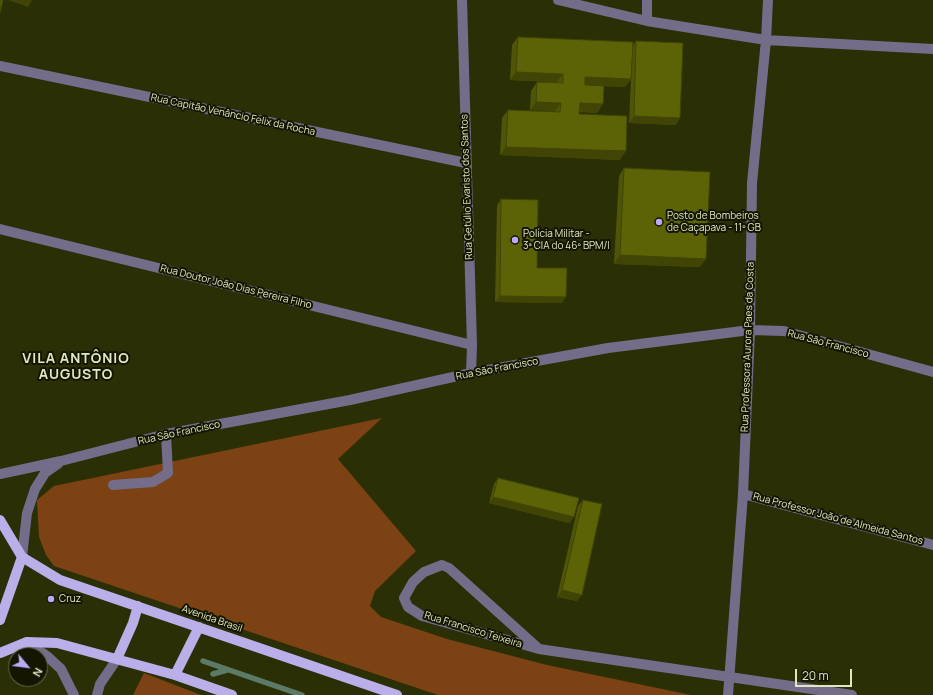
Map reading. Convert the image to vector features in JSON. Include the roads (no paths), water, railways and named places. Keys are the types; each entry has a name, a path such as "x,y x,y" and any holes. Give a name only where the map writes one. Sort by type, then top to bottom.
{"main road":[{"path":"0,520 22,557 0,620"},
{"name":"Avenida Brasil","path":"22,557 60,580 397,695"},
{"path":"117,659 133,623 138,606"},
{"path":"175,675 200,627"},
{"path":"0,653 27,642 57,643 175,675 232,695"}],"street":[{"name":"Rua Getúlio Evaristo dos Santos","path":"462,0 472,373"},
{"path":"558,0 647,21 766,40 933,49"},
{"path":"647,0 647,21"},
{"name":"Rua Professora Aurora Paes da Costa","path":"728,695 743,494 750,330 752,183 766,40 768,0"},
{"name":"Rua Capitão Venâncio Felix da Rocha","path":"0,66 466,163"},
{"name":"Rua Doutor João Dias Pereira Filho","path":"0,229 472,345"},
{"name":"Rua São Francisco","path":"0,474 61,461 166,434 350,400 472,373 608,348 750,330 784,332 933,372"},
{"path":"113,485 153,482 168,473 166,434"},
{"name":"Rua São Francisco","path":"22,557 27,513 35,489 45,473 61,461"},
{"name":"Rua Professor João de Almeida Santos","path":"743,494 933,545"},
{"name":"Rua Francisco Teixeira","path":"539,649 449,568 442,564 424,572 413,582 404,598 408,607 422,616 539,649 852,695"},
{"path":"27,642 61,668 74,695"},
{"path":"97,695 100,684 117,659"}],"waterway":[{"path":"203,661 302,695"},
{"path":"213,674 227,670"}],"place":[{"name":"Posto de Bombeiros de Caçapava - 11º GB","path":"659,222"},
{"name":"Polícia Militar - 3ª CIA do 46º BPM/I","path":"515,240"},
{"name":"Cruz","path":"51,599"}],"district":[{"name":"VILA ANTÔNIO AUGUSTO","path":"76,368"}]}
